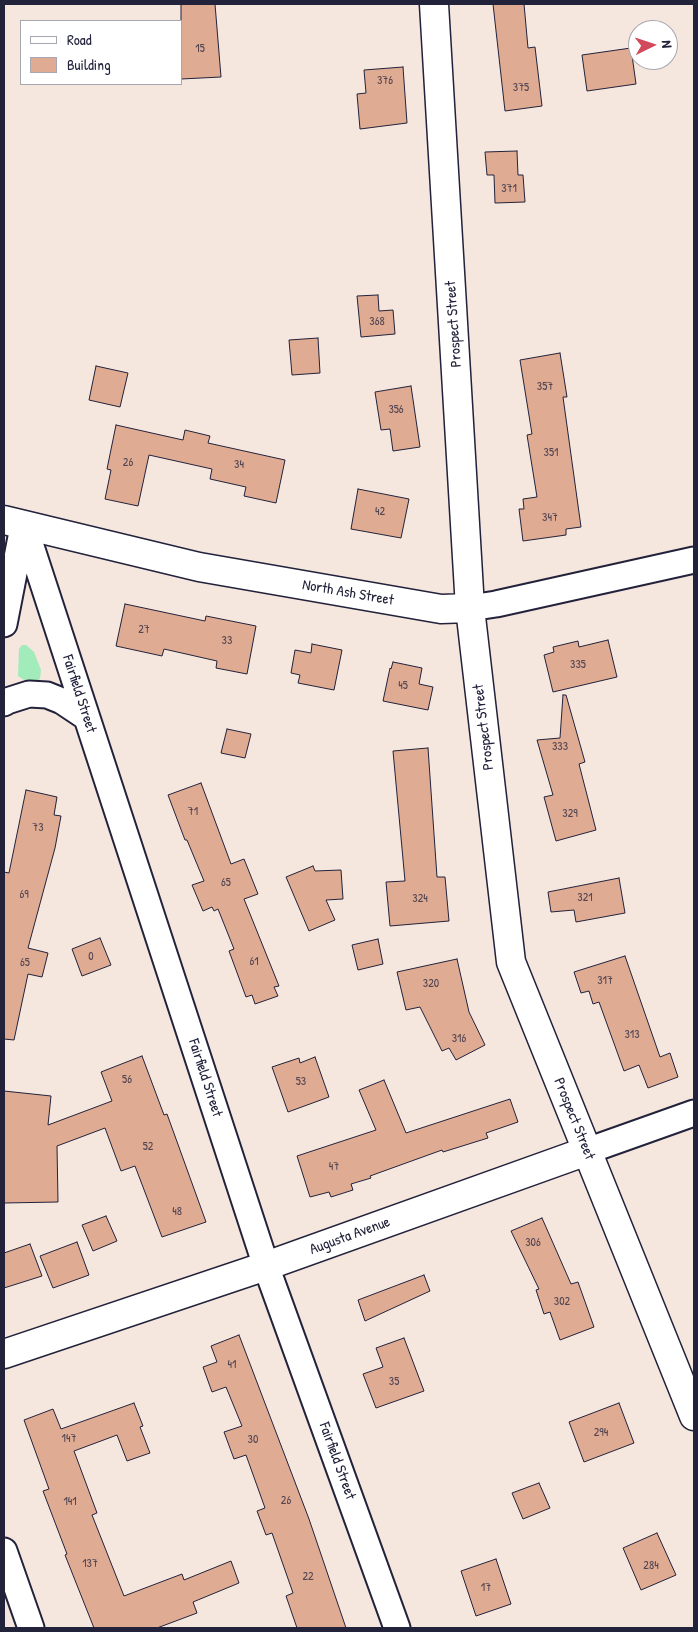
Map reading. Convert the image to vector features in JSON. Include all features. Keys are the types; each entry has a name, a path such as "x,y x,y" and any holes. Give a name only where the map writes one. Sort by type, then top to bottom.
{"street":[{"name":"Prospect Street","path":"434,4 470,608 511,962 694,1416"},
{"name":"North Ash Street","path":"14,522 199,567 440,609 470,608 496,604 694,560"},
{"path":"4,624 14,522"},
{"name":"Fairfield Street","path":"14,522 86,717 266,1266 397,1628"},
{"path":"4,703 29,694 47,696 62,701 86,717"},
{"name":"Augusta Avenue","path":"4,1354 266,1266 694,1113"},
{"path":"4,1551 31,1628"}],"green space":[{"path":"22,645 26,645 34,652 41,670 40,679 37,681 26,681 18,676 19,649"}],"building":[{"path":"181,4 215,4 221,77 182,79"},
{"path":"493,4 524,4 528,48 535,47 542,106 505,111"},
{"path":"628,48 628,70 634,70 636,84 587,91 582,55"},
{"path":"403,67 407,123 360,129 357,94 366,93 364,70"},
{"path":"517,151 518,175 523,175 525,202 495,203 494,175 487,175 485,152"},
{"path":"378,295 379,311 393,310 395,334 361,337 357,296"},
{"path":"318,338 320,373 292,375 289,340"},
{"path":"560,353 567,397 563,397 581,527 566,529 566,535 523,541 519,509 524,509 523,499 537,497 527,435 532,434 520,360"},
{"path":"96,366 128,373 120,407 89,400"},
{"path":"411,386 420,447 393,451 390,429 381,430 375,392"},
{"path":"116,425 183,440 185,430 210,436 208,443 285,460 276,503 244,496 246,487 210,479 212,469 149,455 138,506 105,499 111,470 107,469"},
{"path":"358,489 409,499 401,538 351,529"},
{"path":"125,604 205,621 206,616 256,626 247,674 216,668 217,661 164,649 162,656 116,646"},
{"path":"608,640 617,677 553,692 544,655 554,652 553,647 578,641 579,647"},
{"path":"312,644 342,650 334,690 298,683 300,675 291,673 295,650 311,653"},
{"path":"393,662 422,668 419,684 433,687 428,710 383,701"},
{"path":"563,695 566,695 585,762 579,764 596,830 556,841 544,797 553,795 537,740 560,738"},
{"path":"227,729 251,734 245,758 221,753"},
{"path":"428,748 437,877 445,877 449,921 390,926 386,882 405,881 393,751"},
{"path":"201,783 231,864 244,859 258,894 244,899 279,986 274,987 278,996 255,1004 252,995 246,997 229,951 234,949 218,909 214,911 212,907 203,911 192,885 204,881 187,840 185,840 168,795"},
{"path":"26,790 57,797 54,815 61,816 55,848 28,948 48,953 42,977 28,974 14,1040 4,1039 4,872 9,873"},
{"path":"313,866 315,871 341,870 343,899 326,900 335,920 309,931 286,877"},
{"path":"619,878 625,913 576,922 574,910 551,912 548,892"},
{"path":"100,938 111,965 82,976 72,949"},
{"path":"378,939 383,964 358,970 352,945"},
{"path":"625,956 660,1057 670,1053 678,1077 648,1088 639,1065 624,1071 599,1002 593,1004 589,991 581,993 574,972"},
{"path":"457,959 469,1012 485,1045 456,1060 449,1048 442,1051 420,1007 406,1010 397,972"},
{"path":"142,1056 164,1115 167,1114 206,1222 162,1237 135,1166 121,1171 105,1128 57,1146 58,1202 4,1203 4,1091 51,1096 48,1125 112,1101 101,1072"},
{"path":"315,1057 329,1097 288,1112 272,1067 299,1058 300,1063"},
{"path":"384,1080 406,1133 510,1099 518,1122 486,1133 488,1138 443,1152 442,1150 370,1176 371,1178 351,1184 353,1190 331,1197 329,1192 310,1197 297,1156 376,1130 359,1090"},
{"path":"106,1216 117,1241 93,1251 82,1225"},
{"path":"542,1218 571,1284 578,1282 594,1327 560,1340 550,1312 544,1314 536,1290 539,1289 511,1231"},
{"path":"77,1242 89,1275 53,1288 40,1256"},
{"path":"30,1244 42,1276 4,1288 4,1253"},
{"path":"424,1275 430,1291 365,1321 358,1300"},
{"path":"239,1335 309,1519 346,1628 297,1628 286,1596 293,1593 272,1533 266,1535 257,1511 265,1508 246,1455 234,1459 224,1432 242,1426 226,1387 212,1392 203,1367 217,1362 211,1346"},
{"path":"404,1338 424,1391 376,1408 363,1374 383,1367 376,1348"},
{"path":"134,1403 143,1426 140,1427 150,1453 127,1461 117,1435 74,1451 97,1513 92,1515 124,1596 182,1574 184,1580 231,1561 239,1583 193,1602 197,1613 157,1628 94,1628 65,1555 67,1554 43,1491 49,1489 24,1420 53,1409 61,1429"},
{"path":"619,1403 634,1443 584,1462 569,1422"},
{"path":"539,1483 550,1508 523,1519 512,1493"},
{"path":"657,1533 676,1575 641,1590 623,1548"},
{"path":"496,1559 511,1604 476,1616 461,1571"}]}
